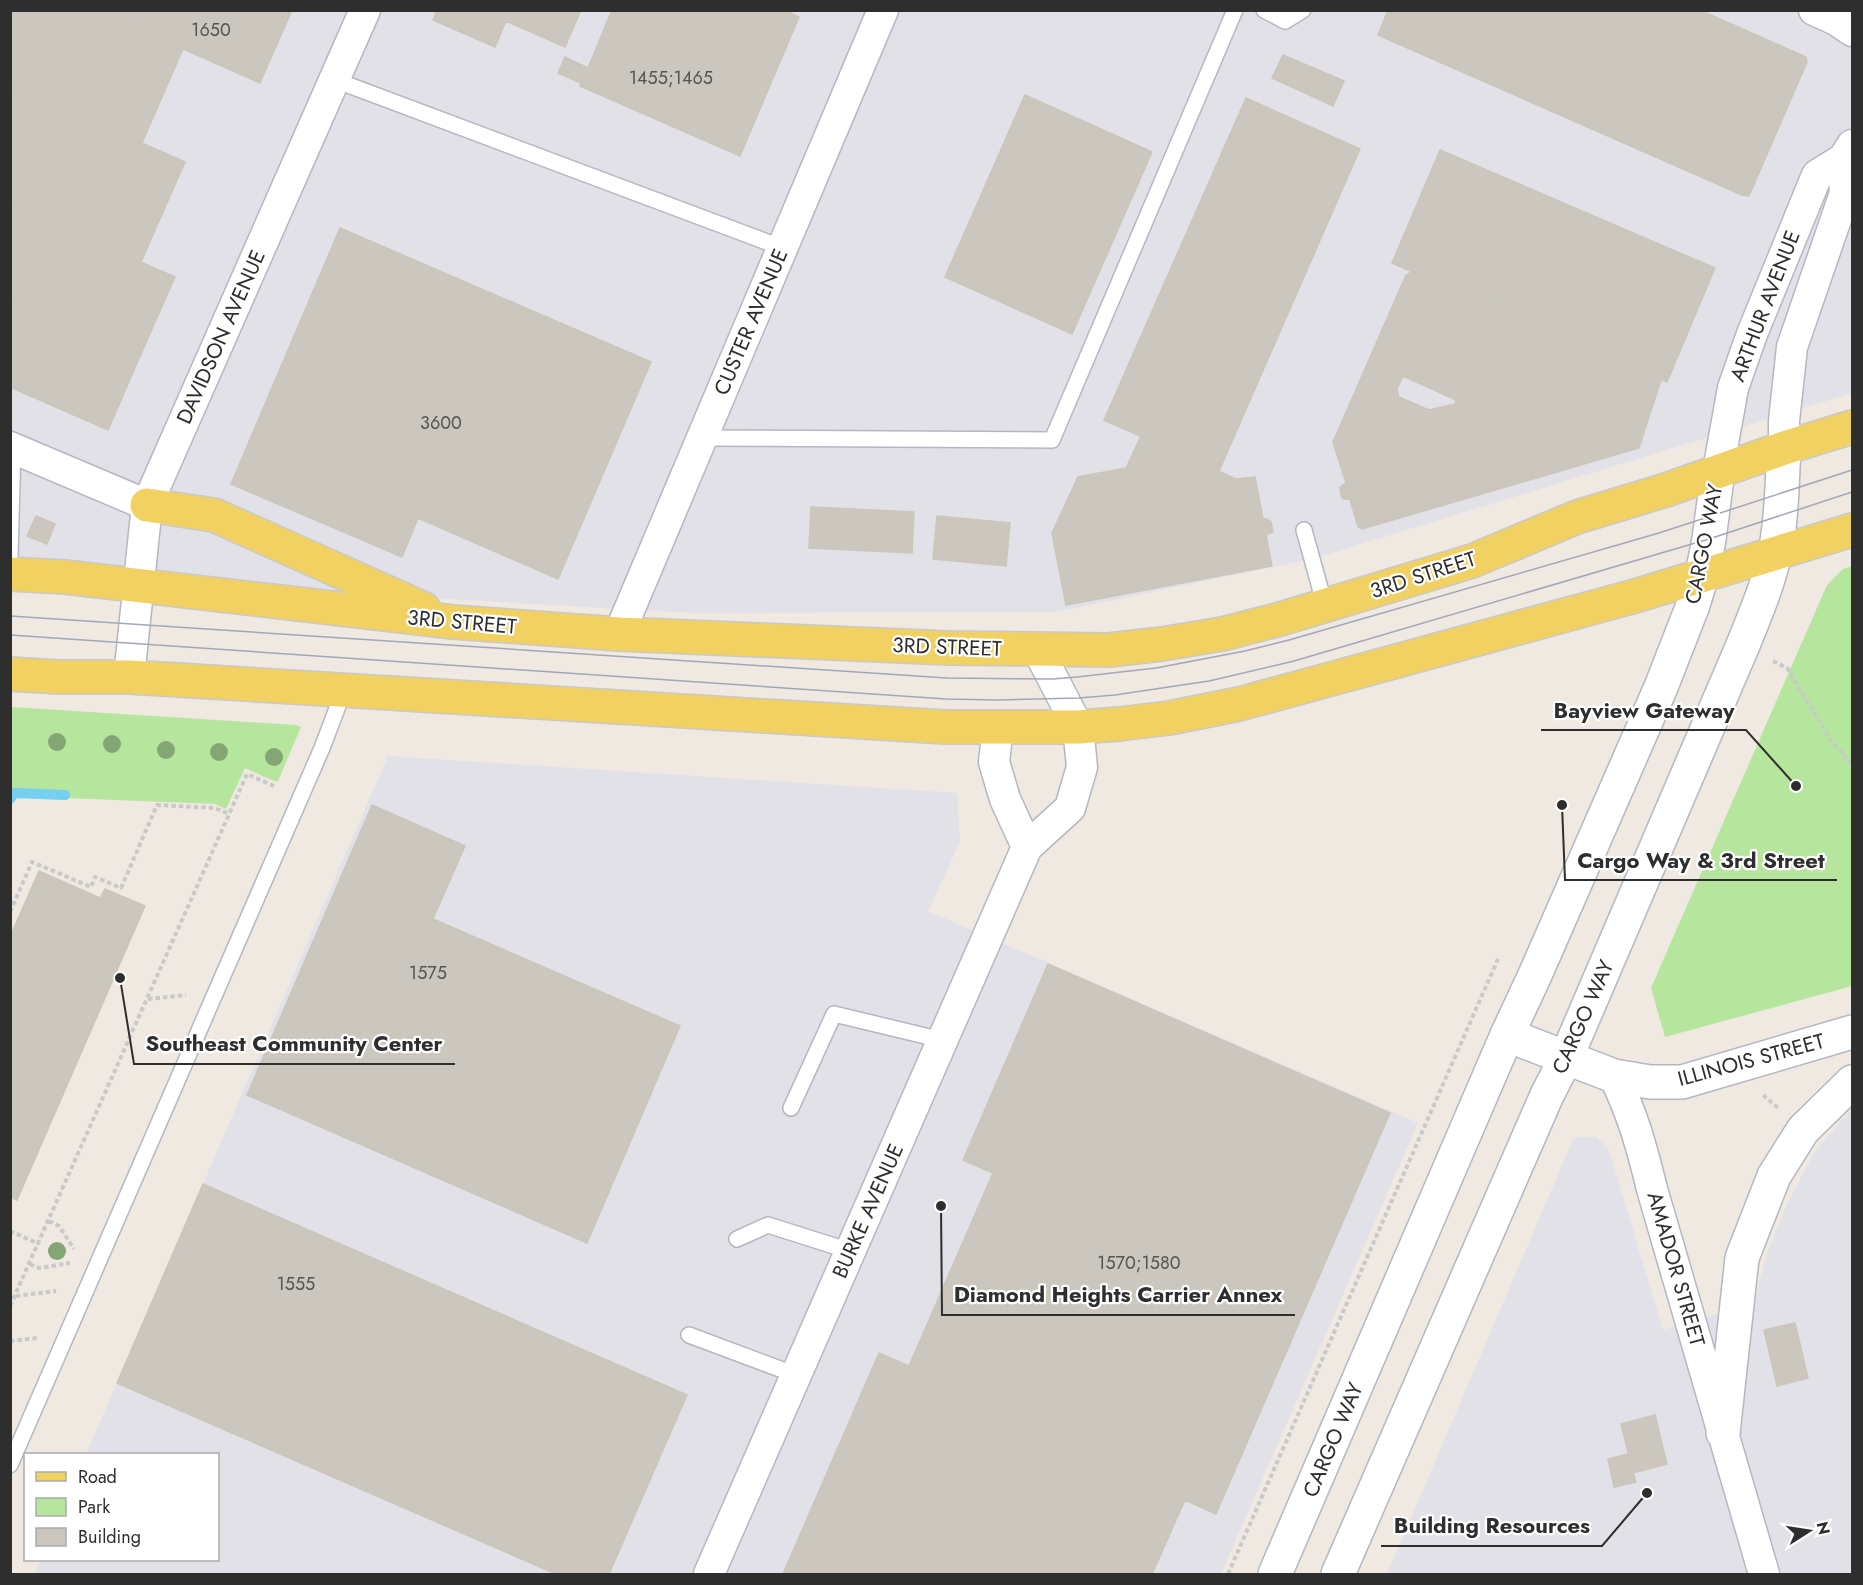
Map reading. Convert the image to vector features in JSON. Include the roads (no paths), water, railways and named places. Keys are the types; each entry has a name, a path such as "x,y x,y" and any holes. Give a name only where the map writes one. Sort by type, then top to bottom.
{"main road":[{"name":"3RD STREET","path":"10,574 65,577 453,622 619,634 948,648 1109,650 1162,644 1233,631 1325,606 1472,561 1577,517 1666,490 1784,447 1852,427"},
{"name":"CARGO WAY","path":"1338,1575 1566,1058 1743,645 1766,585 1775,553 1784,447"},
{"name":"CARGO WAY","path":"1275,1575 1507,1035 1661,687 1693,605 1702,575 1718,471"},
{"path":"147,505 214,515 453,622"},
{"path":"10,674 129,677 945,727 1119,724 1169,718 1239,704 1635,596 1852,530"},
{"name":"ILLINOIS STREET","path":"1614,1076 1650,1082 1682,1082 1852,1032"},
{"path":"1507,1035 1614,1076"},
{"path":"1723,1433 1742,1258 1774,1176 1803,1130 1852,1082"}],"street":[{"name":"DAVIDSON AVENUE","path":"129,677 147,505 365,10"},
{"name":"CUSTER AVENUE","path":"619,634 883,10"},
{"path":"1814,10 1836,20 1852,31"},
{"name":"ARTHUR AVENUE","path":"1784,447 1784,421 1792,347 1845,193 1848,152"},
{"name":"ARTHUR AVENUE","path":"1718,471 1733,388 1752,334 1816,176 1848,152"},
{"path":"12,448 147,505"},
{"name":"BURKE AVENUE","path":"709,1575 1027,847 1070,808 1082,767 1078,726 1038,650"},
{"path":"998,727 994,762 1005,799 1027,847"},
{"name":"AMADOR STREET","path":"1614,1076 1641,1142 1652,1189 1764,1575"}],"lane":[{"path":"702,438 1052,440 1235,10"},
{"path":"1264,10 1285,21 1303,10"},
{"path":"334,80 783,248"},
{"path":"10,556 12,448"},
{"path":"1304,530 1325,606"},
{"path":"10,1465 322,748 344,690"},
{"path":"791,1108 834,1014 942,1040"},
{"path":"737,1239 768,1225 850,1251"},
{"path":"689,1335 796,1376"}],"waterway":[{"path":"10,799 14,793 65,795"}],"tram line":[{"path":"10,616 947,678 1053,679 1156,668 1289,640 1659,533 1852,470"},
{"path":"10,635 946,699 1079,698 1209,681 1294,661 1709,539 1852,492"}],"place":[{"name":"Bayview Gateway","path":"1796,786"},
{"name":"Cargo Way & 3rd Street","path":"1562,805"},
{"name":"Southeast Community Center","path":"120,978"},
{"name":"Diamond Heights Carrier Annex","path":"941,1206"},
{"name":"Building Resources","path":"1647,1493"}]}
